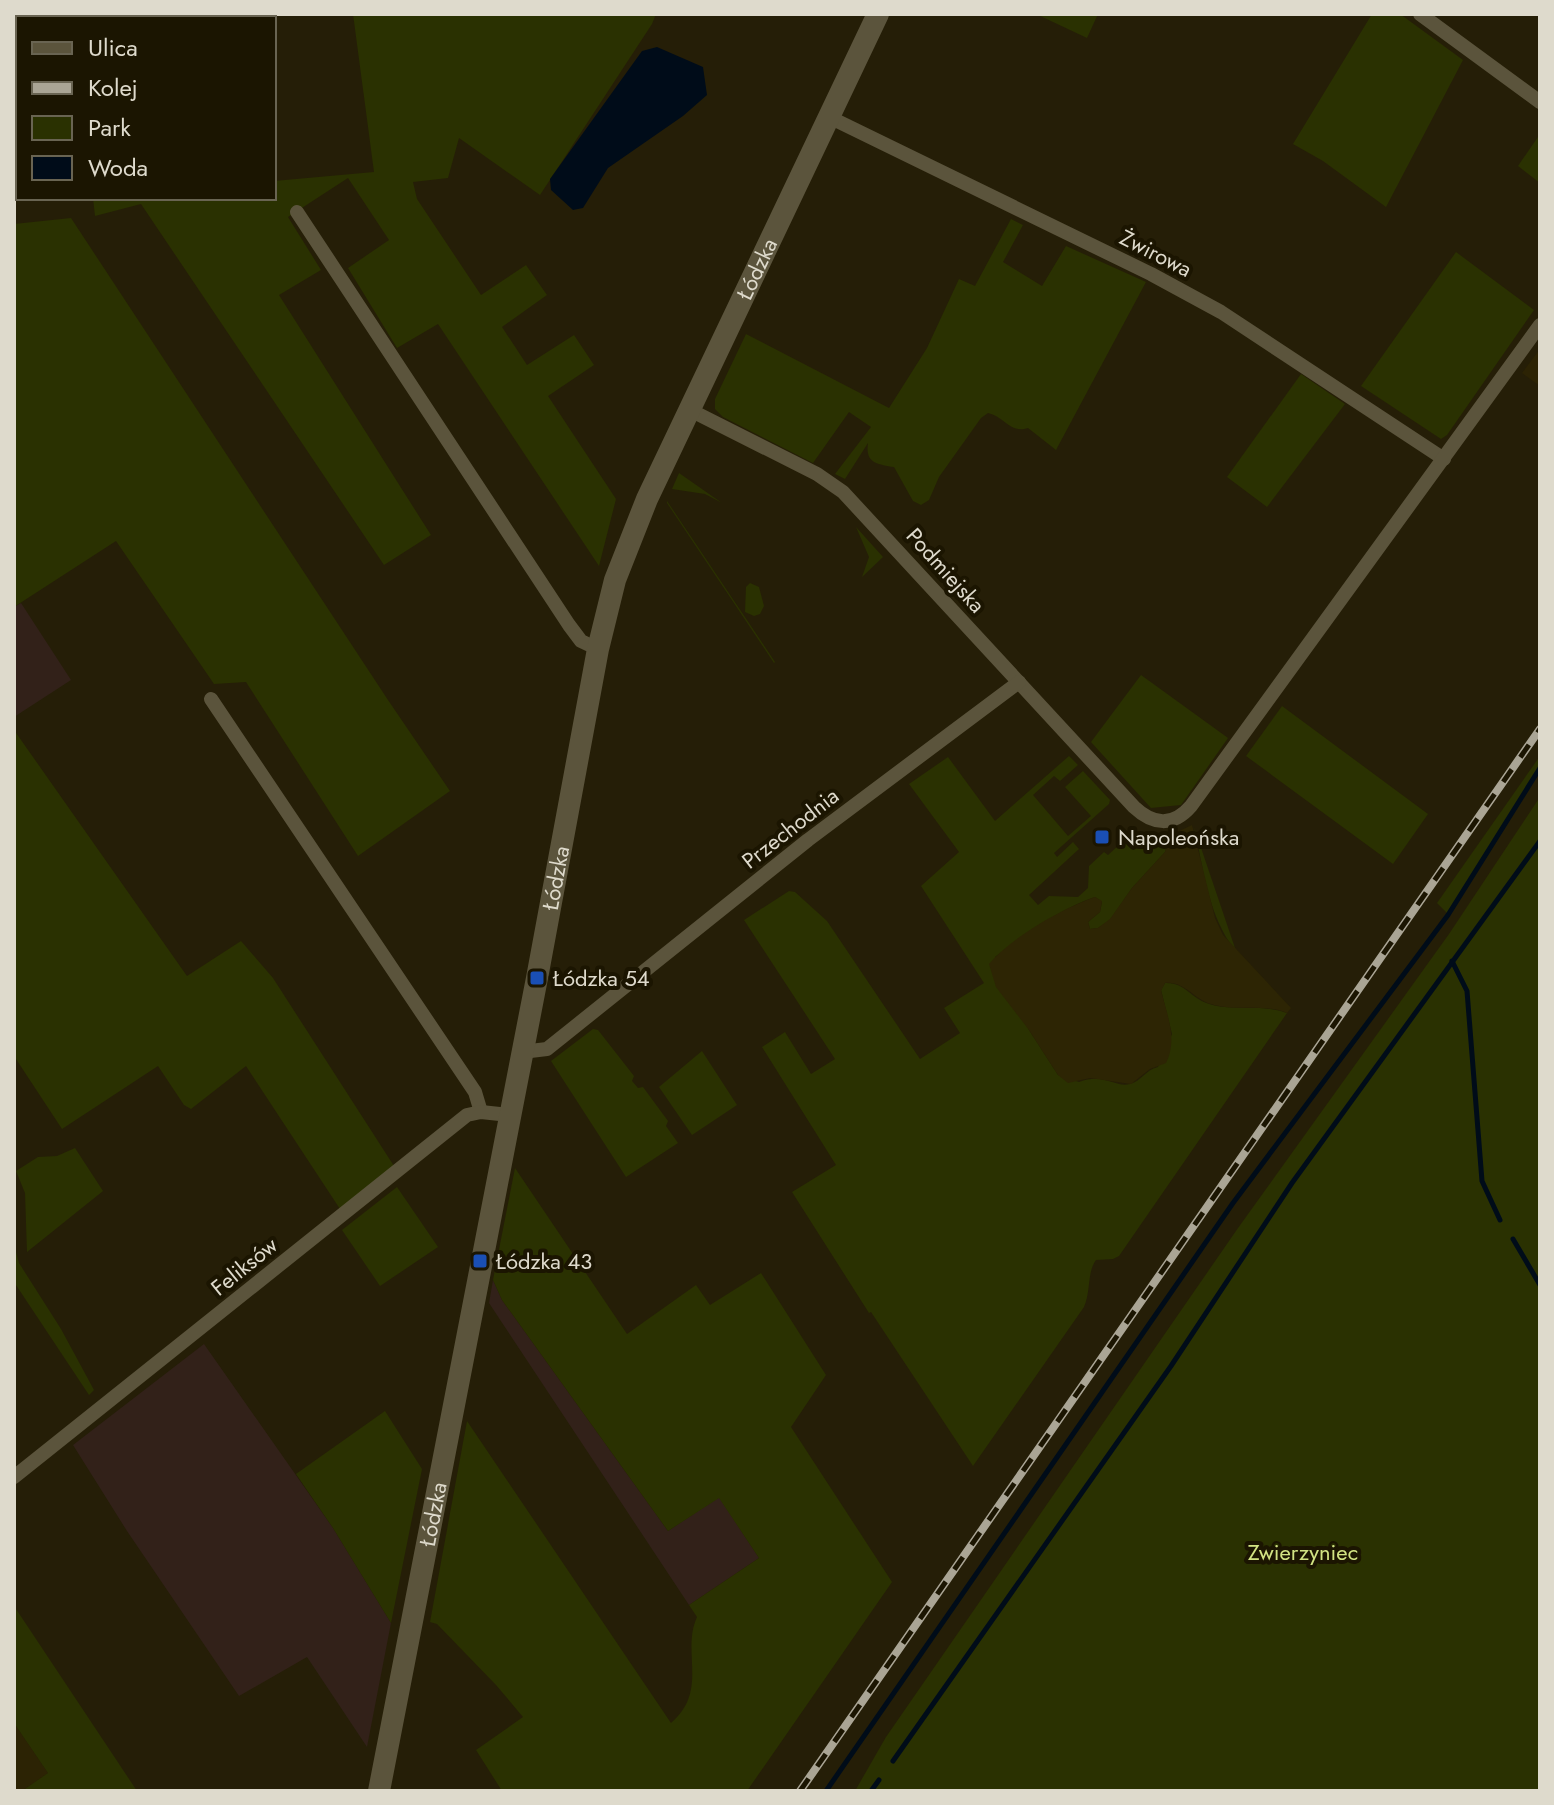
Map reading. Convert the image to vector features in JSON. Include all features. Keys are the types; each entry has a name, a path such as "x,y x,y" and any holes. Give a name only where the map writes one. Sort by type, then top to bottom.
{"main road":[{"name":"Łódzka","path":"379,1791 598,649 615,580 630,539 878,14"}],"street":[{"path":"1420,14 1540,102"},
{"name":"Żwirowa","path":"829,117 1151,274 1221,312 1444,459"},
{"path":"297,212 569,625 581,641 598,649"},
{"path":"1444,459 1540,325"},
{"name":"Podmiejska","path":"690,410 817,474 843,492 1134,807 1145,817 1158,822 1174,820 1188,811 1444,459"},
{"name":"Przechodnia","path":"522,1052 547,1049 808,840 1019,682"},
{"path":"211,699 475,1092 481,1112 509,1115"},
{"name":"Feliksów","path":"14,1477 467,1115 481,1112"}],"shaded area":[{"path":"1540,349 1540,386 1522,373"},
{"path":"21,603 71,680 14,717 14,607"},
{"path":"493,1280 502,1300 668,1531 719,1497 759,1558 689,1605 489,1303"},
{"path":"204,1344 333,1528 391,1623 367,1747 307,1657 239,1696 73,1445"},
{"path":"14,1723 48,1773 22,1791 14,1791"}],"green space":[{"path":"353,14 656,14 540,195 459,138 448,178 413,182 417,199 481,295 526,265 547,295 502,327 527,365 574,335 594,365 548,396 616,499 599,566 438,324 397,348 348,268 389,240 348,178 288,217 321,270 279,295 431,535 384,565 141,204 95,216 93,200 276,200 276,181 374,172"},
{"path":"1036,14 1098,14 1087,38"},
{"path":"1372,14 1400,14 1463,60 1386,207 1323,161 1293,144"},
{"path":"1540,134 1540,183 1518,166"},
{"path":"71,218 450,791 358,856 246,682 214,684 116,541 14,607 14,224"},
{"path":"1011,219 1023,225 1003,262 1042,286 1066,246 1146,282 1056,450 1028,428 1017,429 988,413 981,418 939,477 929,500 921,505 913,501 894,467 870,459 868,443 845,479 835,474 871,427 849,412 813,463 723,417 715,409 715,399 746,334 889,408 927,348 959,279 975,286"},
{"path":"1456,252 1534,310 1447,435 1441,439 1361,386"},
{"path":"1301,374 1345,404 1267,507 1227,477"},
{"path":"679,473 722,503 705,494 672,489"},
{"path":"667,503 775,662 774,663"},
{"path":"856,527 883,557 862,577 869,557"},
{"path":"750,583 759,587 764,606 760,614 754,616 745,612 746,587"},
{"path":"1141,675 1228,738 1181,805 1151,808 1091,742"},
{"path":"1282,706 1428,814 1393,864 1246,756"},
{"path":"14,730 187,976 241,941 273,978 394,1166 340,1209 246,1066 191,1109 184,1105 158,1066 62,1129 14,1056"},
{"path":"1069,756 1078,765 1060,781 1054,776 1033,795 1068,836 1091,816 1065,787 1083,771 1110,800 1054,853 1057,857 1073,842 1079,849 1029,895 1038,905 1049,896 1078,897 1088,888 1089,866 1104,852 1108,855 1119,845 1116,841 1128,832 1171,835 1165,852 1132,888 1110,920 1090,929 1088,922 1100,912 1102,902 1095,897 1055,916 995,957 1029,1030 1058,1075 1079,1082 1102,1079 1125,1085 1134,1083 1158,1067 1172,1034 1161,990 1165,983 1177,985 1214,1005 1287,1013 1119,1256 1096,1260 1084,1307 973,1466 869,1313 792,1192 836,1165 762,1047 785,1032 811,1074 835,1059 744,920 789,891 795,892 827,921 920,1059 960,1033 944,1008 984,983 921,886 959,852 909,784 948,757 995,821"},
{"path":"1540,756 1540,767 1448,914 1437,903"},
{"name":"Zwierzyniec","path":"1540,797 1540,1791 855,1791 886,1737 1238,1228 1449,934"},
{"path":"1194,827 1236,951 1213,908"},
{"path":"593,1029 598,1030 634,1076 632,1081 638,1088 643,1087 668,1121 666,1126 678,1143 626,1177 551,1061"},
{"path":"702,1051 737,1105 692,1135 659,1087"},
{"path":"75,1148 103,1191 27,1252 25,1193 16,1171 38,1157 57,1156"},
{"path":"515,1168 627,1334 696,1285 710,1305 761,1273 826,1375 791,1427 892,1582 747,1791 502,1791 476,1750 523,1717 437,1624 430,1622 467,1421 671,1723 682,1711 692,1685 693,1630 697,1617 689,1605 759,1558 719,1498 668,1531 502,1300 493,1280"},
{"path":"397,1187 438,1247 380,1286 342,1230"},
{"path":"14,1202 19,1263 61,1329 94,1390 89,1395 14,1282"},
{"path":"385,1411 422,1469 391,1623 296,1474"},
{"path":"14,1606 137,1791 22,1791 48,1773 14,1723"}],"sand":[{"path":"1192,825 1215,918 1223,935 1291,1008 1287,1013 1269,1008 1220,1006 1205,1002 1184,987 1165,983 1161,991 1171,1036 1166,1063 1150,1069 1131,1084 1090,1078 1068,1083 1058,1075 996,987 989,964 1010,944 1038,925 1095,897 1102,901 1100,912 1088,922 1090,929 1098,928 1110,919 1132,888 1165,852 1171,835"}],"water":[{"path":"657,47 703,67 707,95 683,116 608,168 583,208 573,210 551,190 550,179 642,51"}],"waterway":[{"path":"826,1791 1233,1203 1448,915 1540,768"},
{"path":"893,1761 1171,1366 1292,1183 1540,841"},
{"path":"1452,961 1467,991 1482,1181 1500,1220"},
{"path":"1513,1239 1540,1285"},
{"path":"871,1791 879,1780"}],"railway":[{"path":"800,1791 1540,729"}],"place":[{"name":"Napoleońska","path":"1102,837"},
{"name":"Łódzka 54","path":"537,978"},
{"name":"Łódzka 43","path":"480,1261"}]}
